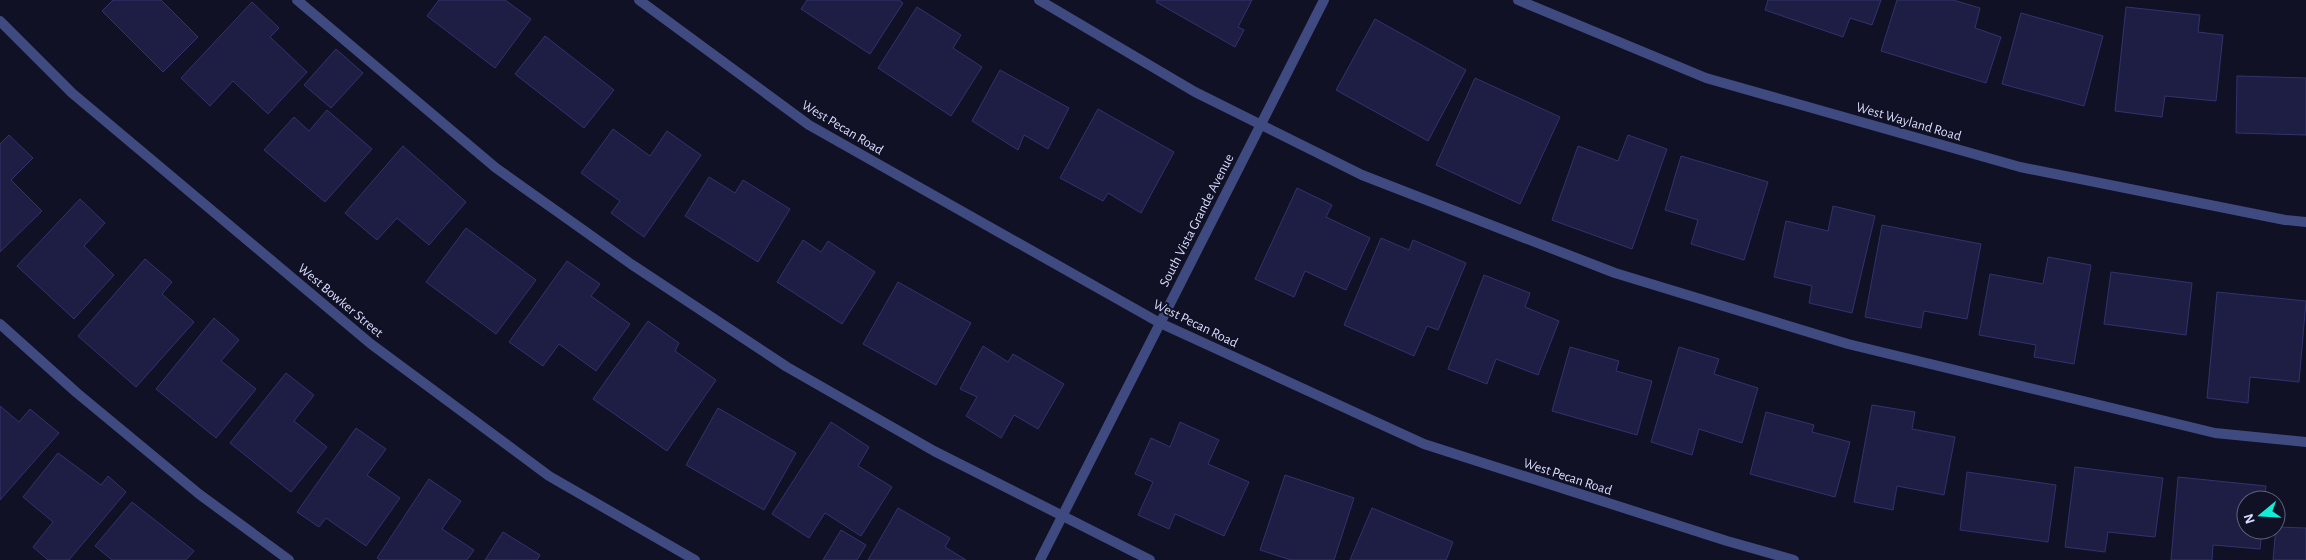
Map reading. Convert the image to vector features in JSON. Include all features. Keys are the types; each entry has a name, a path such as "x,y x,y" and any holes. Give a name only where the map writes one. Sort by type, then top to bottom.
{"street":[{"path":"296,0 496,168 631,264 787,367 934,451 1150,560"},
{"name":"West Pecan Road","path":"639,0 809,125 1160,323 1424,444 1727,541 1794,560"},
{"path":"1039,0 1195,92 1362,174 1615,272 1848,344 2215,433 2306,442"},
{"name":"South Vista Grande Avenue","path":"1040,560 1324,0"},
{"name":"West Wayland Road","path":"1518,0 1706,78 1894,132 2020,167 2285,220 2306,222"},
{"name":"West Bowker Street","path":"0,21 72,93 371,344 549,476 695,560"},
{"path":"0,324 77,393 200,494 289,560"}],"building":[{"path":"113,0 161,0 198,37 163,72 102,11"},
{"path":"439,0 505,0 531,19 495,68 427,16"},
{"path":"807,0 899,0 903,3 870,54 801,9"},
{"path":"1157,0 1252,0 1238,27 1244,30 1235,47 1156,2"},
{"path":"1768,0 1881,0 1872,25 1850,18 1843,37 1765,10"},
{"path":"1897,0 1953,0 1980,8 1975,28 2001,37 1986,83 1881,51"},
{"path":"252,2 279,28 270,37 307,72 268,114 233,81 210,106 181,78"},
{"path":"917,7 961,35 953,48 982,67 951,116 878,68"},
{"path":"2126,7 2200,15 2198,32 2223,35 2216,101 2165,96 2162,117 2115,111"},
{"path":"2021,13 2103,36 2084,106 2002,84"},
{"path":"1375,19 1466,70 1428,141 1336,90"},
{"path":"545,36 614,90 584,128 515,74"},
{"path":"336,49 363,73 331,108 304,85"},
{"path":"1000,70 1069,108 1048,149 1024,135 1018,150 972,121"},
{"path":"2237,76 2306,78 2306,135 2236,133"},
{"path":"1475,78 1560,117 1520,204 1436,165"},
{"path":"1098,109 1174,152 1141,213 1108,193 1103,201 1060,178"},
{"path":"327,110 372,149 325,202 264,150 294,117 309,131"},
{"path":"613,129 650,156 667,131 701,155 644,237 611,213 620,201 581,173"},
{"path":"9,135 33,158 11,180 42,211 0,252 0,144"},
{"path":"1628,135 1667,149 1632,249 1552,220 1578,146 1618,161"},
{"path":"403,146 466,202 429,245 397,218 377,240 345,213"},
{"path":"1681,156 1768,182 1744,260 1691,244 1698,220 1665,210"},
{"path":"709,177 735,193 743,180 790,209 758,262 685,216"},
{"path":"1297,188 1332,205 1326,217 1370,238 1346,290 1305,271 1294,297 1255,279"},
{"path":"80,199 105,223 84,246 114,275 74,319 17,266"},
{"path":"1833,206 1875,216 1852,313 1809,303 1812,286 1774,277 1786,221 1828,231"},
{"path":"1882,225 1981,244 1967,319 1924,311 1921,328 1865,317"},
{"path":"466,228 536,280 496,334 426,282"},
{"path":"1381,238 1409,250 1413,240 1466,263 1438,330 1427,326 1414,356 1344,325"},
{"path":"803,240 821,252 828,241 875,272 842,324 777,282"},
{"path":"2048,257 2091,265 2074,364 2034,357 2036,345 1979,335 1990,274 2043,284"},
{"path":"145,259 172,282 162,294 194,322 136,387 78,336"},
{"path":"567,261 600,284 591,296 630,324 596,371 559,344 543,366 509,342"},
{"path":"2111,272 2192,283 2186,335 2104,324"},
{"path":"1484,275 1530,293 1525,307 1559,321 1538,375 1496,359 1487,384 1448,369"},
{"path":"898,282 971,323 936,385 863,344"},
{"path":"2217,292 2306,301 2299,382 2250,377 2248,403 2207,398"},
{"path":"214,318 239,340 221,361 256,389 216,438 156,389"},
{"path":"648,321 679,343 675,351 716,380 667,451 593,399"},
{"path":"983,346 1008,362 1013,354 1064,384 1038,429 1014,415 1001,438 966,416 977,397 960,389"},
{"path":"1570,347 1619,361 1616,371 1652,381 1637,435 1552,411"},
{"path":"1679,347 1719,359 1714,374 1758,388 1742,443 1699,429 1692,455 1651,442"},
{"path":"286,373 314,395 294,421 327,447 291,492 230,443"},
{"path":"1872,405 1915,412 1912,429 1955,437 1944,495 1897,486 1893,510 1854,502"},
{"path":"0,406 19,422 30,409 59,433 0,500"},
{"path":"718,408 796,453 764,510 686,465"},
{"path":"1766,412 1814,425 1812,432 1850,442 1835,497 1750,474"},
{"path":"831,422 869,447 858,466 892,487 861,536 825,513 809,538 772,514"},
{"path":"1180,422 1219,440 1208,464 1249,482 1224,536 1175,514 1169,529 1138,515 1153,482 1135,474 1151,438 1170,447"},
{"path":"356,428 386,449 367,475 400,498 366,546 326,518 319,527 297,512"},
{"path":"58,453 101,485 108,476 126,492 69,560 48,560 33,547 53,522 23,497"},
{"path":"2075,467 2163,478 2155,537 2108,532 2105,552 2065,547"},
{"path":"1967,472 2056,485 2048,542 1960,530"},
{"path":"1285,475 1354,498 1334,560 1291,560 1260,550"},
{"path":"2178,477 2266,486 2265,490 2236,490 2236,540 2261,540 2260,549 2213,545 2212,560 2171,560"},
{"path":"429,479 461,501 442,529 474,550 467,560 380,560 377,558"},
{"path":"132,502 194,551 186,560 112,560 95,546"},
{"path":"898,508 950,538 945,547 966,560 868,560"},
{"path":"1372,508 1453,542 1446,560 1350,560"},
{"path":"2286,527 2306,528 2306,560 2273,560 2275,540 2286,540"},
{"path":"841,530 866,545 857,560 823,560"},
{"path":"503,532 540,555 537,560 485,560"}]}
